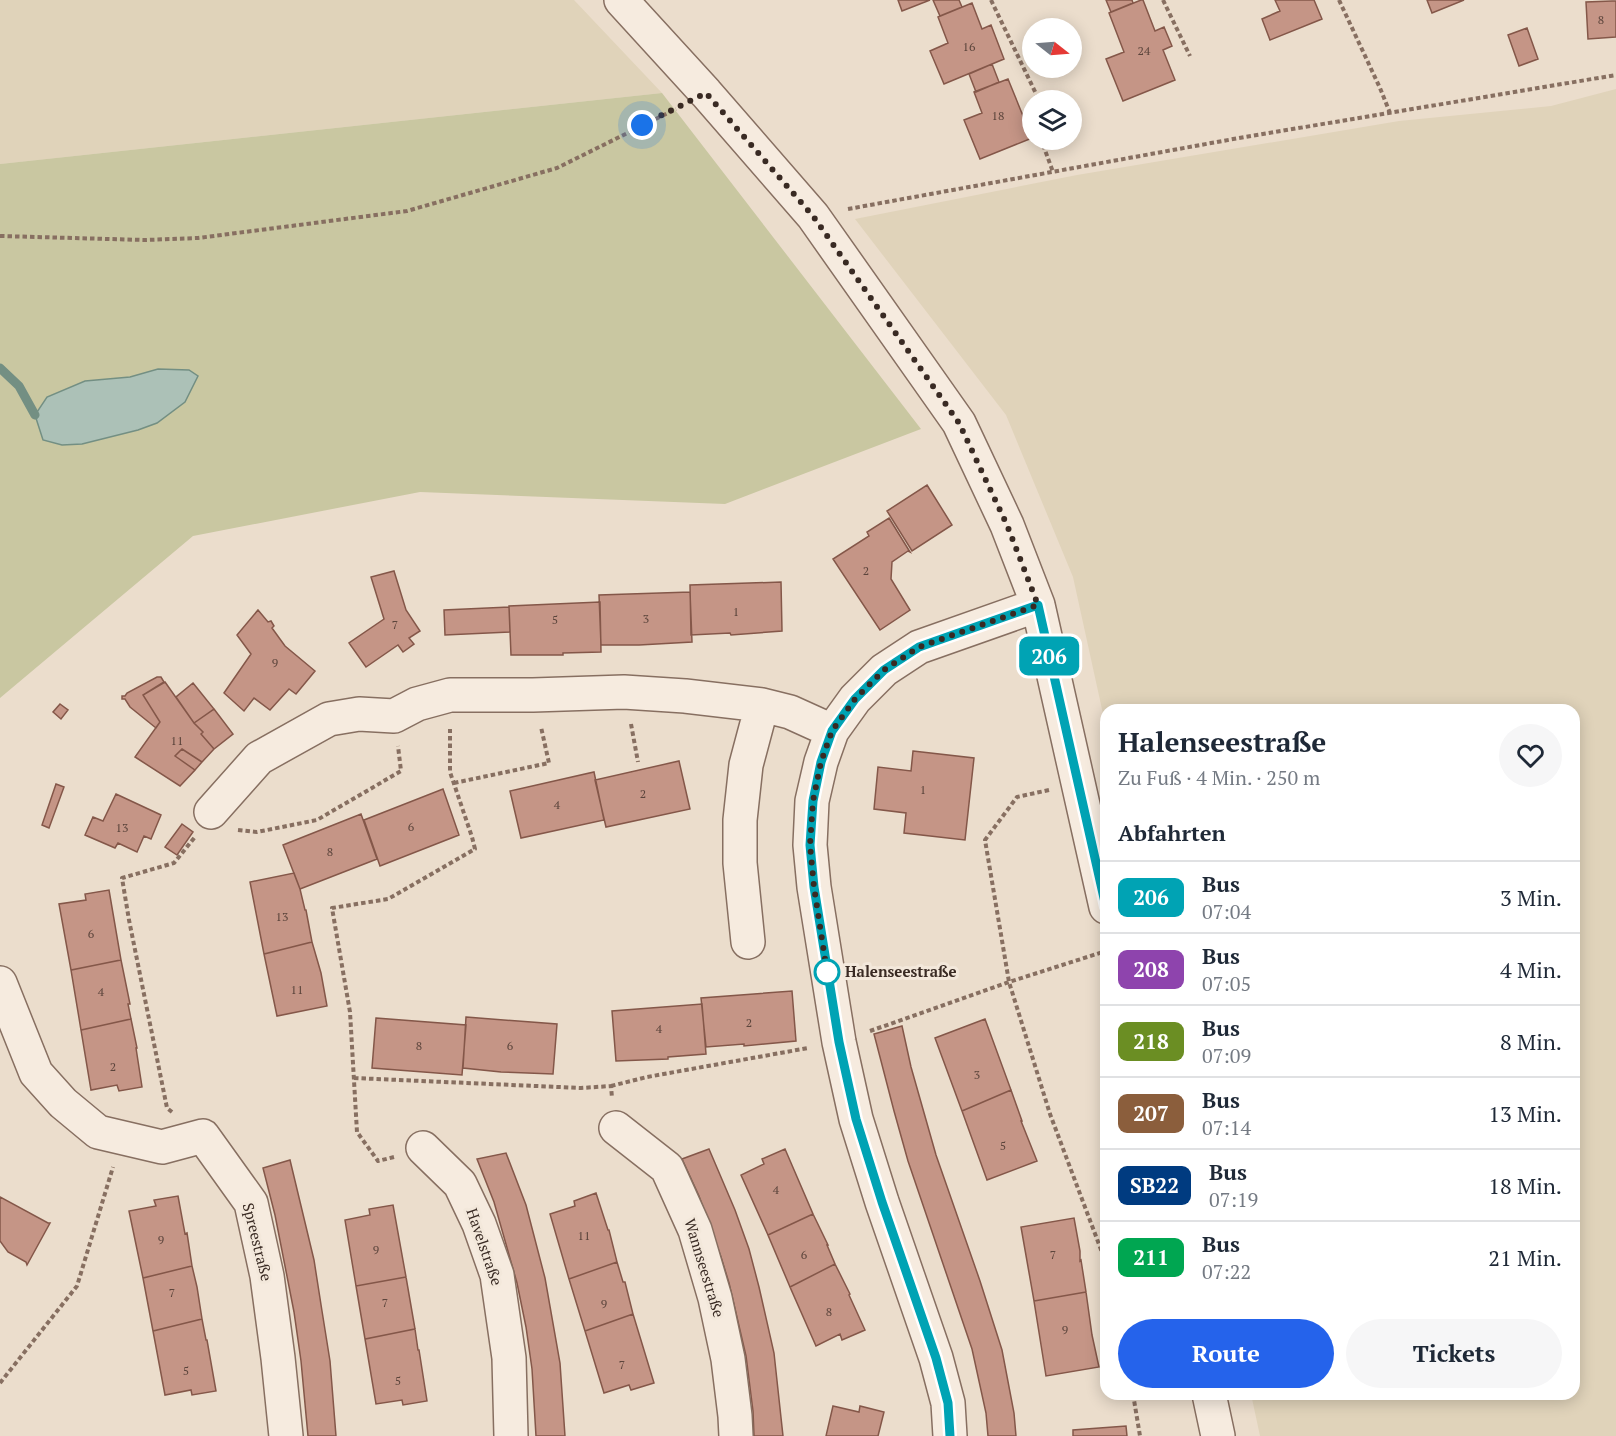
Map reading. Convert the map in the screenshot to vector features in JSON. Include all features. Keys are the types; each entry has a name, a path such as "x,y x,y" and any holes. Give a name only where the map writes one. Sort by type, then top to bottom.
{"street":[{"path":"621,0 813,216 959,423 1007,525 1038,605 1100,881"},
{"path":"950,1436 948,1403 936,1358 856,1119 839,1042 814,887 810,845 813,801 821,762 832,731 855,699 884,670 919,647 1038,605"},
{"path":"223,821 259,758 329,719 359,714 394,716 417,704 450,695 624,692 685,696 762,705 790,712 832,731"},
{"path":"748,942 740,863 740,820 746,765 762,705"},
{"path":"0,983 36,1073 63,1103 98,1132 162,1147 203,1136"},
{"name":"Wannseestraße","path":"616,1128 667,1168 695,1230 715,1298 728,1359 736,1436"},
{"name":"Spreestraße","path":"203,1136 251,1203 267,1276 286,1436"},
{"name":"Havelstraße","path":"423,1148 460,1184 480,1224 497,1275 509,1358 511,1436"},
{"path":"1210,1400 1218,1436"}],"path":[{"path":"991,0 1034,90"},
{"path":"1163,0 1190,56"},
{"path":"1339,0 1390,113"},
{"path":"813,216 1239,138 1616,75"},
{"path":"0,236 145,240 198,238 407,211 557,168 706,93"},
{"path":"1045,150 1053,172"},
{"path":"423,1148 378,1161 357,1132 350,1012 332,908 388,899 475,849 450,772 450,695"},
{"path":"454,783 549,763 533,695"},
{"path":"203,1136 167,1108 122,878 174,863 207,822 223,821 257,832 317,820 400,771 394,716"},
{"path":"1078,785 1017,797 985,840 1009,982 1050,1114 1100,1247"},
{"path":"354,1078 581,1088 611,1086 647,1077 839,1042 1009,982 1100,953"},
{"path":"611,1086 616,1128"},
{"path":"0,1383 77,1286 122,1137"},
{"path":"1134,1400 1140,1436"}],"shaded area":[{"path":"0,0 574,0 662,93 0,164"},
{"path":"1616,89 1616,1436 1260,1436 1252,1400 1580,1400 1580,704 1101,704 1073,577 1006,415 855,219 1077,175 1399,121 1551,106"},
{"path":"662,93 921,429 725,504 420,492 193,536 0,698 0,164","holes":["158,369 138,430 82,444 35,415 47,397 85,381 130,377"]},
{"path":"158,369 189,370 198,376 185,402 157,423 82,444 62,445 43,440 35,415 47,397 85,381 130,377"}],"building":[{"path":"898,0 930,0 902,11"},
{"path":"933,0 959,0 962,7 940,16"},
{"path":"1106,0 1132,0 1133,3 1111,12"},
{"path":"1143,0 1155,31 1164,27 1172,46 1163,50 1175,80 1123,101 1106,59 1124,52 1109,13"},
{"path":"1275,0 1314,0 1322,19 1270,40 1262,19 1280,11"},
{"path":"1427,0 1464,0 1432,13"},
{"path":"1616,1 1616,37 1588,39 1586,2"},
{"path":"972,3 982,29 991,25 1004,59 944,84 930,51 948,43 938,17"},
{"path":"1527,28 1538,59 1519,66 1508,35"},
{"path":"992,64 999,82 976,92 969,74"},
{"path":"1008,79 1022,113 1022,142 980,159 964,120 982,113 974,92"},
{"path":"927,485 952,525 912,551 887,511"},
{"path":"889,518 910,552 908,551 892,562 891,579 910,610 880,630 833,559 869,536 867,532"},
{"path":"394,571 406,610 420,631 409,638 414,644 403,652 398,645 366,667 349,643 384,619 371,577"},
{"path":"781,582 782,631 691,635 690,585"},
{"path":"690,592 692,642 601,645 599,595"},
{"path":"600,602 601,652 511,655 509,606"},
{"path":"509,607 510,632 445,635 444,610"},
{"path":"258,610 268,622 271,621 274,626 272,628 285,646 315,671 296,694 289,689 270,710 254,698 244,711 224,693 251,654 237,635"},
{"path":"161,677 164,682 143,695 160,722 156,728 130,707 122,696"},
{"path":"165,682 214,749 202,762 182,749 175,756 195,770 180,786 135,757 160,722 143,695"},
{"path":"193,683 214,709 194,723 176,697"},
{"path":"60,704 68,710 61,719 53,712"},
{"path":"214,709 233,734 214,749 194,723"},
{"path":"182,749 202,762 195,770 175,756"},
{"path":"913,751 974,758 965,840 904,833 906,813 874,809 878,767 911,771"},
{"path":"679,761 690,809 606,827 595,780"},
{"path":"594,772 604,820 521,838 510,791"},
{"path":"56,784 64,787 49,828 42,825"},
{"path":"443,789 459,835 380,866 364,820"},
{"path":"116,794 161,815 151,839 144,836 137,852 118,843 115,848 85,835 93,817 103,821"},
{"path":"361,814 377,859 300,889 283,845"},
{"path":"182,824 193,832 177,855 165,847"},
{"path":"294,873 306,910 312,942 264,954 250,882"},
{"path":"109,890 121,960 71,970 59,904 86,900 85,894"},
{"path":"312,942 327,1006 277,1016 264,954"},
{"path":"121,960 131,1019 81,1030 71,970"},
{"path":"792,991 796,1041 706,1047 701,998"},
{"path":"702,1004 706,1054 668,1057 668,1059 616,1061 612,1011"},
{"path":"466,1017 557,1024 553,1074 463,1068"},
{"path":"376,1018 466,1025 462,1075 372,1068"},
{"path":"131,1019 142,1087 119,1091 117,1085 91,1090 81,1030"},
{"path":"985,1019 1011,1090 962,1111 935,1038"},
{"path":"902,1026 936,1155 1002,1350 1016,1436 988,1436 986,1413 972,1349 908,1161 894,1111 874,1034"},
{"path":"1011,1090 1037,1161 987,1180 962,1111"},
{"path":"709,1149 735,1210 759,1287 774,1353 783,1436 754,1436 746,1356 729,1283 699,1196 682,1159"},
{"path":"785,1149 813,1214 768,1235 741,1175 764,1164 762,1159"},
{"path":"506,1153 526,1205 545,1278 560,1363 565,1436 536,1436 532,1369 517,1283 494,1202 477,1159"},
{"path":"290,1160 314,1260 330,1361 336,1436 308,1436 294,1312 275,1215 263,1168"},
{"path":"596,1193 617,1262 569,1279 550,1214 575,1206 574,1201"},
{"path":"178,1196 192,1266 143,1278 129,1211 156,1206 154,1200"},
{"path":"0,1197 50,1223 27,1265 26,1262 8,1252 0,1241"},
{"path":"393,1205 406,1277 356,1286 345,1220 370,1215 369,1209"},
{"path":"813,1214 835,1264 790,1287 768,1235"},
{"path":"1074,1218 1086,1292 1034,1301 1021,1227"},
{"path":"617,1262 633,1314 585,1331 569,1279"},
{"path":"835,1264 865,1330 842,1340 840,1334 816,1346 790,1287"},
{"path":"192,1266 202,1319 153,1331 143,1278"},
{"path":"406,1277 415,1329 365,1339 356,1286"},
{"path":"1086,1292 1099,1367 1046,1376 1034,1301"},
{"path":"633,1314 654,1383 631,1390 629,1385 604,1393 585,1331"},
{"path":"202,1319 216,1391 192,1395 191,1390 165,1395 153,1331"},
{"path":"415,1329 427,1401 403,1405 402,1400 376,1404 365,1339"},
{"path":"833,1406 859,1412 860,1406 884,1412 878,1436 826,1436"},
{"path":"1126,1426 1127,1436 1073,1436 1073,1430"}],"waterway":[{"path":"0,368 19,386 35,415"}],"bus line":[{"name":"206","path":"950,1436 948,1403 936,1358 856,1119 839,1042 827,971 810,845 813,801 821,762 832,731 855,699 884,670 919,647 1038,605 1100,881"}],"place":[{"name":"Halenseestraße","path":"827,972"}],"route":[{"path":"642,125 706,93 813,216 959,423 1007,525 1038,605 919,647 884,670 855,699 832,731 821,762 813,801 810,845 827,972"}]}
